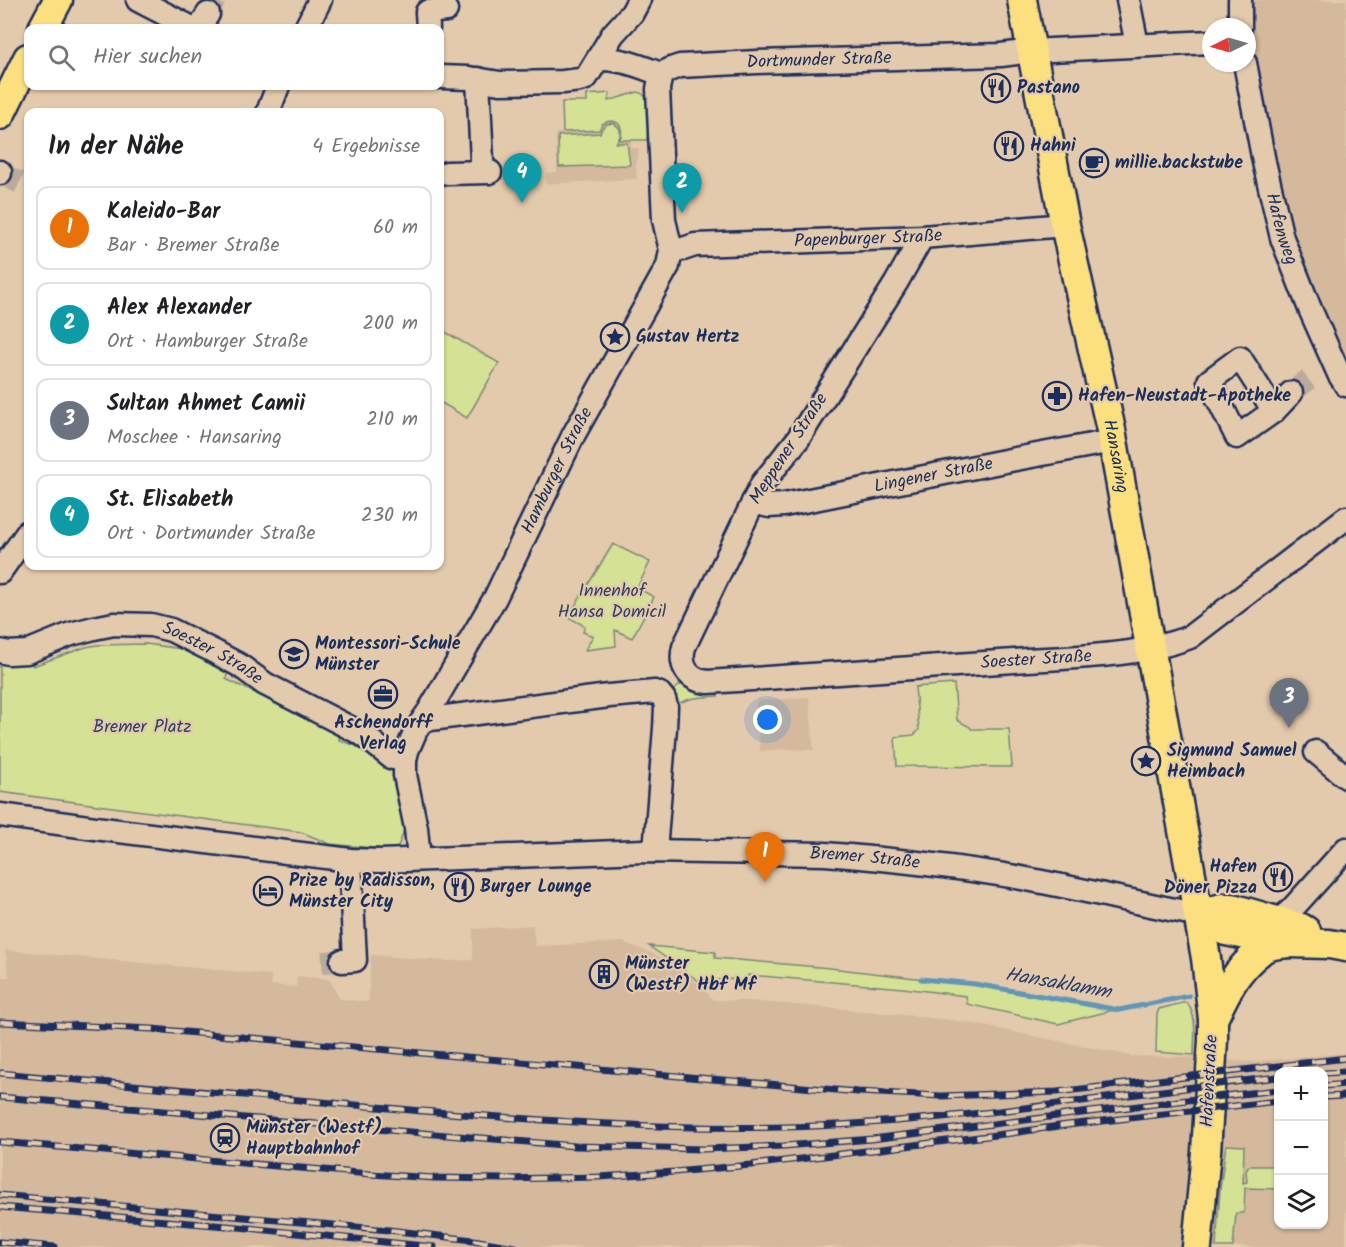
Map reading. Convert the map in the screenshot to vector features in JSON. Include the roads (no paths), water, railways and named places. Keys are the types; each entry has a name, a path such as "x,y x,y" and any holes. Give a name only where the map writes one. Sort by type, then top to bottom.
{"main road":[{"path":"46,24 58,0"},
{"name":"Hansaring","path":"1022,0 1065,225 1113,441 1199,915"},
{"path":"0,115 24,66"},
{"path":"1199,915 1214,926 1226,931 1283,932 1337,945"},
{"name":"Hafenstraße","path":"1197,1247 1213,1040 1213,1019 1199,915"},
{"path":"1213,1019 1240,970 1283,932"}],"street":[{"path":"138,0 200,24"},
{"path":"308,24 320,0"},
{"path":"444,77 500,83 586,78 613,34 632,13 639,0"},
{"path":"1128,0 1137,45"},
{"path":"1240,0 1240,18"},
{"path":"428,24 427,12 446,10"},
{"name":"Dortmunder Straße","path":"661,74 680,66 1001,55 1031,51 1202,42"},
{"path":"599,59 612,58 661,74 658,89 664,220 671,250"},
{"name":"Hafenweg","path":"1247,72 1264,162 1282,238 1310,309 1325,367 1346,385"},
{"path":"447,173 486,167 478,79"},
{"path":"270,108 277,90"},
{"name":"Papenburger Straße","path":"671,250 695,245 922,237 1065,225"},
{"name":"Meppener Straße","path":"687,672 683,663 684,647 762,484 798,439 896,283 922,237"},
{"name":"Hamburger Straße","path":"419,859 416,828 405,775 405,757 416,730 499,589 574,434 661,281 668,267 671,250"},
{"path":"1274,411 1290,393"},
{"name":"Lingener Straße","path":"753,502 769,506 784,505 1113,441"},
{"name":"Soester Straße","path":"687,672 693,678 708,682 1070,657 1171,645 1190,637 1346,518"},
{"path":"0,572 24,538"},
{"name":"Soester Straße","path":"0,651 27,652 71,634 114,624 151,625 171,630 239,665 265,684 362,734 392,758 405,757"},
{"path":"423,720 609,696 655,692 660,694 666,706 655,851"},
{"path":"1316,752 1346,777"},
{"path":"0,814 350,860 419,859"},
{"path":"1283,932 1291,910 1346,849"},
{"name":"Bremer Straße","path":"419,859 655,851 825,854 957,868 1018,878 1199,915"},
{"path":"348,961 350,860"}],"waterway":[{"name":"Hansaklamm","path":"921,979 975,984 1119,1010 1189,996"}],"tunnel":[{"path":"208,14 215,0"},
{"path":"0,173 24,185"},
{"path":"1291,393 1317,373"},
{"path":"322,962 342,961"}],"railway":[{"path":"0,1022 152,1029 858,1092 941,1096 1057,1092 1346,1058"},
{"path":"1328,1073 1346,1072"},
{"path":"0,1073 505,1117 645,1126 738,1128 909,1120 1274,1077"},
{"path":"1328,1086 1346,1084"},
{"path":"0,1097 575,1146 703,1149 872,1139 1274,1090"},
{"path":"1328,1097 1346,1096"},
{"path":"0,1142 435,1178 599,1177 751,1165 1274,1101"},
{"path":"0,1195 389,1230 515,1247"},
{"path":"0,1207 238,1227 434,1247"},
{"path":"0,1242 55,1247"}],"place":[{"name":"Pastano","path":"996,88"},
{"name":"Hahni","path":"1009,146"},
{"name":"millie.backstube","path":"1094,163"},
{"name":"St. Elisabeth","path":"522,203"},
{"name":"Alex Alexander","path":"682,213"},
{"name":"Gustav Hertz","path":"615,337"},
{"name":"Hafen-Neustadt-Apotheke","path":"1057,396"},
{"name":"Montessori-Schule Münster","path":"294,654"},
{"name":"Aschendorff Verlag","path":"383,694"},
{"name":"Sultan Ahmet Camii","path":"1289,728"},
{"name":"Sigmund Samuel Heimbach","path":"1146,761"},
{"name":"Hafen Döner Pizza","path":"1278,877"},
{"name":"Kaleido-Bar","path":"765,882"},
{"name":"Burger Lounge","path":"459,887"},
{"name":"Prize by Radisson, Münster City","path":"268,891"},
{"name":"Münster (Westf) Hbf Mf","path":"604,974"},
{"name":"Münster (Westf) Hauptbahnhof","path":"225,1138"}],"park label":[{"name":"Innenhof Hansa Domicil","path":"612,601"},
{"name":"Bremer Platz","path":"142,727"}]}
